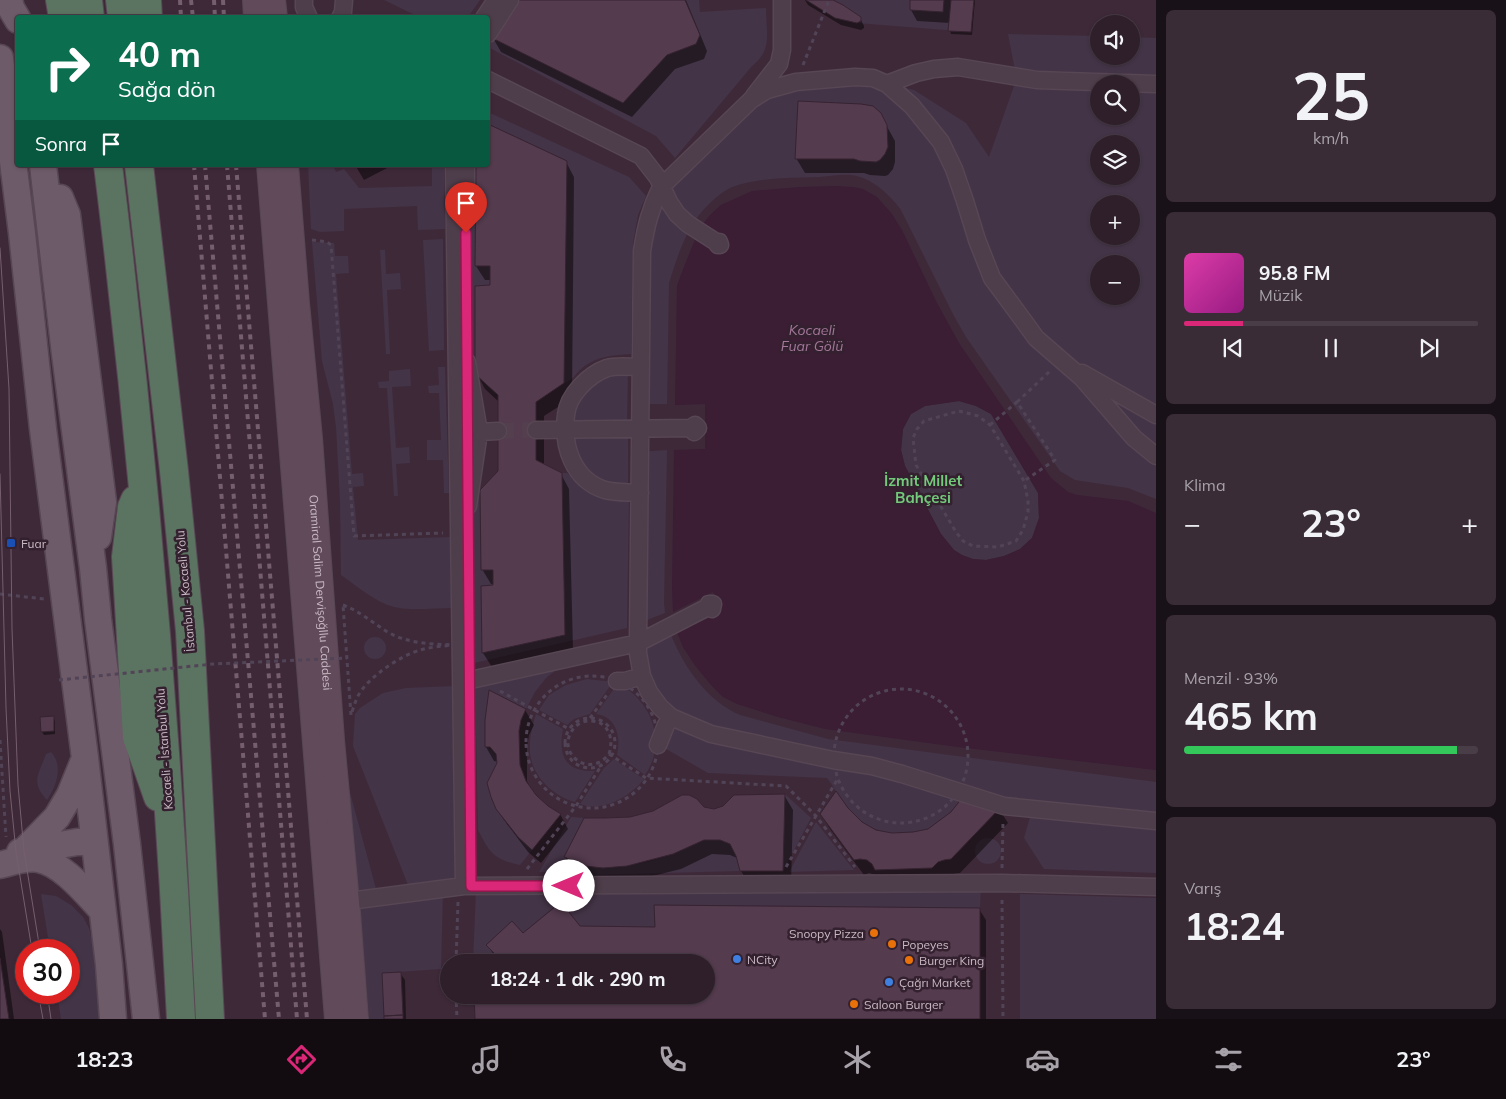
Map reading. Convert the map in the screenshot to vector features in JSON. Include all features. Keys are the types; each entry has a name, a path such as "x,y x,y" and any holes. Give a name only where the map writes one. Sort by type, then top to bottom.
{"highway":[{"path":"60,0 62,15"},
{"path":"88,0 90,15"},
{"path":"120,0 122,15"},
{"path":"147,0 148,15"},
{"path":"93,167 127,316"},
{"path":"108,167 127,316 144,479 132,507 126,557 137,737 170,829 181,1019"},
{"name":"İstanbul - Kocaeli Yolu","path":"139,167 190,631 210,1019"},
{"path":"158,167 174,471"},
{"path":"203,874 224,1019"}],"main road":[{"path":"9,0 15,15"},
{"path":"22,0 24,15"},
{"path":"255,0 256,15"},
{"path":"273,0 275,15"},
{"path":"0,58 22,233 43,429 85,758 109,965 113,1019"},
{"path":"45,167 65,354 127,844 146,1019"},
{"name":"Oramiral Salim Dervişoğllu Caddesi","path":"269,167 337,1019"},
{"name":"Oramiral Salim Dervişoğllu Caddesi","path":"286,167 310,438 332,740 356,1019"},
{"path":"8,857 57,817 70,795 85,758"},
{"path":"8,857 77,842 94,842 105,848 118,869 134,1019"},
{"path":"8,857 40,859 54,865 74,880 102,910"}],"street":[{"path":"304,0 307,15"},
{"path":"486,15 496,0"},
{"path":"490,31 510,0"},
{"path":"782,0 782,50 779,64 752,100 661,187 647,221 642,251 638,653 642,676 649,692 671,718 711,734 833,760 872,766 1004,806 1156,822"},
{"path":"886,84 916,73 958,67 1037,80 1156,84"},
{"path":"752,100 767,90 796,82 855,77 873,78 886,84 912,106 941,142 965,200 977,240 992,278 1036,338 1082,378 1134,438 1156,456"},
{"path":"490,81 641,156 658,178 661,187 677,214 688,224 716,242"},
{"path":"454,167 464,886"},
{"path":"464,886 468,506 466,167"},
{"path":"1061,361 1156,415"},
{"path":"467,362 479,432 468,506"},
{"path":"640,493 606,490 578,472 569,457 566,445 566,415 570,402 580,387 593,375 608,367 641,367"},
{"path":"536,430 691,428"},
{"path":"479,432 498,431"},
{"path":"475,679 638,643 708,607"},
{"path":"617,681 625,682 642,676"},
{"path":"658,745 671,718"},
{"path":"348,913 352,902 357,900 464,886 1002,883 1156,887"}],"path":[{"path":"796,82 829,0"},
{"path":"306,239 327,242 331,245 354,536 450,533"},
{"path":"990,425 1061,361"},
{"path":"1015,403 1055,460 1024,481"},
{"path":"959,411 978,416 990,425 1024,481 1028,501 1028,512 1023,530 1016,541 998,547 973,546 964,541 956,532 916,465 913,438 917,429 924,421 959,411"},
{"path":"343,605 363,614 387,632 401,638 433,644 455,645 417,650 386,668 358,696 351,715"},
{"path":"59,680 213,664 347,658"},
{"path":"588,676 617,681 630,688 646,704 655,723 658,745 654,766 643,785 626,799 606,807 585,808 564,802 546,790 534,773 527,752 527,731 534,710 548,693 567,681 588,676"},
{"path":"475,679 483,681 570,730"},
{"path":"591,719 617,681"},
{"path":"904,689 925,693 944,704 958,721 965,738 968,757 962,785 948,804 930,817 909,824 886,823 865,814 848,799 837,780 833,760 836,740 846,716 862,701 882,691 904,689"},
{"path":"582,719 599,719 607,724 612,730 615,739 615,747 608,761 594,768 578,766 571,761 564,746 565,737 570,730 574,723 582,719"},
{"path":"570,730 568,745 570,752 579,762 593,765 611,754"},
{"path":"0,740 8,857"},
{"path":"611,754 646,778 786,786 816,816 858,870"},
{"path":"523,873 576,806 605,759"},
{"path":"784,871 837,780"},
{"path":"1002,1019 1004,806"},
{"path":"457,954 464,886"},
{"path":"456,1004 457,1019"}],"shaded area":[{"path":"384,0 480,0 469,15 415,15"},
{"path":"685,0 699,0 700,12 766,8 767,40 763,54 675,158 656,136 490,48 492,38 623,103 667,55 696,44 700,35"},
{"path":"806,0 974,0 971,32 857,23 835,18"},
{"path":"1008,34 1090,36 1090,65 1140,65 1140,37 1156,38 1156,75 1015,70"},
{"path":"887,84 914,90 966,123 989,157 1014,86 1090,90 1090,125 1140,125 1140,91 1156,92 1156,499 1128,488 1075,480 1060,471 966,337 901,210 876,185 864,178 852,175 753,181 732,187 708,205 694,222 679,252 669,283 667,404 641,404 642,251 664,191 754,105 769,95 798,87","holes":["798,102 873,106 881,113 888,147 885,154 876,162 854,159 795,158"]},
{"path":"490,113 629,177 646,196 638,215 633,243 631,354 593,361 564,383 567,161 490,125"},
{"path":"308,167 334,167 336,172 344,169 359,188 432,186 432,167 444,167 445,229 418,230 417,206 344,209 344,231 320,232 311,229"},
{"path":"468,167 476,167 475,266 490,266 490,285 475,374 469,360"},
{"path":"443,239 444,350 429,351 423,240"},
{"path":"312,242 334,243 335,256 348,256 349,273 336,274 352,474 363,473 364,486 353,487 358,540 450,537 452,608 415,609 387,605 373,598 341,575 336,427 333,404 322,361"},
{"path":"380,250 385,250 386,274 400,273 401,289 387,290 390,354 386,354"},
{"path":"438,367 445,367 449,493 444,493 443,460 427,460 427,440 441,440 439,393 429,393 428,386 439,385"},
{"path":"410,369 411,386 392,387 396,448 409,447 410,463 396,464 398,496 394,496 387,388 379,388 378,382 389,381 389,371"},
{"path":"628,370 627,422 573,423 573,410 580,397 598,375"},
{"path":"959,401 976,406 991,414 1038,493 1039,518 1032,538 1020,549 1004,556 986,560 973,559 954,550 941,534 905,466 901,450 903,429 911,414 925,406"},
{"path":"628,433 628,488 606,486 578,462 572,434"},
{"path":"667,450 665,613 639,623 640,452"},
{"path":"562,473 567,473 578,483 593,492 629,496 627,628 474,663 472,508 480,490 481,569 493,570 493,585 481,586 482,653"},
{"path":"671,635 676,647 698,682 717,701 740,715 828,739 1156,782 1156,817 1031,805 720,733 675,715 653,689 642,649"},
{"path":"375,637 383,640 386,648 383,656 375,659 367,656 364,648 367,640"},
{"path":"565,663 546,678 535,692 526,709 489,691 485,720 485,747 491,750 497,764 497,807 502,818 532,850 520,865 493,854 478,830 475,683"},
{"path":"587,679 613,682 590,714 574,719 567,725 539,710 549,695 566,685"},
{"path":"618,683 639,700 647,711 652,723 655,749 652,762 645,775 617,755 618,735 616,729 609,719 596,714"},
{"path":"455,686 458,881 408,885 353,746 355,714 360,708 383,693 406,688"},
{"path":"536,714 563,729 563,754 570,765 585,771 595,771 575,802 552,790 535,770 530,748 531,733"},
{"path":"673,723 871,770 962,798 951,812 932,827 919,832 901,834 883,832 860,820 844,803 827,778 708,773 661,746"},
{"path":"51,752 55,758 58,770 56,783 47,800 37,783 46,754"},
{"path":"614,759 644,779 624,797 606,805 589,806 580,804 604,768"},
{"path":"348,785 376,889 356,891"},
{"path":"785,794 811,818 783,871"},
{"path":"1032,810 1156,821 1156,873 1044,869 1024,838"},
{"path":"571,817 584,818 564,857 577,864 595,868 606,868 653,861 700,841 713,840 730,844 740,871 589,875 539,872"},
{"path":"816,822 854,870 789,872"},
{"path":"988,838 997,842 1001,851 997,860 988,864 979,860 975,851 979,842"},
{"path":"981,888 980,908 654,905 655,927 580,926 560,902 523,933 512,922 486,945 495,954 473,954 476,890"},
{"path":"443,892 440,969 383,973 384,1019 369,1019 360,909 362,903"},
{"path":"41,894 56,896 71,905 83,917 89,928 93,945 100,1019 61,1019 59,1004 80,1004 80,939 48,939"},
{"path":"1020,894 1156,898 1156,1019 1020,1019"}],"water":[{"name":"Kocaeli Fuar Gölü","path":"837,186 863,189 877,197 892,214 959,343 1051,478 1068,492 1077,495 1128,501 1156,513 1156,770 958,747 825,729 778,717 737,704 723,697 694,664 683,647 677,632 720,613 713,592 673,612 674,450 705,449 705,404 675,405 677,286 701,226 721,205 752,191","holes":["959,401 976,406 991,414 1038,493 1039,518 1032,538 1020,549 1004,556 986,560 973,559 962,555 954,550 941,534 905,466 901,450 903,429 911,414 925,406"]}],"building":[{"path":"517,0 685,0 700,35 696,44 667,55 623,103 492,38"},
{"path":"806,0 833,0 861,17 861,21 857,23 835,18"},
{"path":"910,0 944,0 943,12 910,10"},
{"path":"951,0 974,0 971,32 948,31"},
{"path":"798,101 873,106 881,113 887,125 888,147 885,154 876,162 854,159 795,159"},
{"path":"490,125 567,161 564,383 536,402 536,460 562,473 565,635 482,653 481,586 493,585 493,570 481,570 480,490 498,471 498,395 475,374 475,286 490,285 490,266 475,266 476,167 490,167"},
{"path":"489,690 526,709 519,731 520,765 526,781 536,795 561,814 532,850 518,837 496,809 487,783 497,763 496,754 490,747 485,747 485,720"},
{"path":"54,716 54,731 41,732 40,717"},
{"path":"836,791 848,808 862,822 876,830 892,833 928,829 951,812 962,798 1000,808 951,859 938,862 932,868 875,870 867,860 854,860 820,814"},
{"path":"785,794 783,871 740,871 730,844 720,840 704,840 673,854 627,866 603,868 585,866 564,857 584,818 630,817 653,811 682,795 689,795 697,799 704,807 714,809 723,806 734,795"},
{"name":"NCity","path":"561,902 580,926 655,927 654,905 980,908 980,1019 475,1019 474,1004 715,1004 715,954 495,954 486,945 512,921 523,933"},
{"path":"0,958 9,1019 0,1019"},
{"path":"401,972 403,1015 384,1016 382,973"},
{"path":"403,1015 403,1019 384,1019 384,1016"}],"tunnel":[{"path":"498,431 536,430"}],"tram line":[{"path":"0,248 9,389 12,629 18,785 24,851 38,939"},
{"path":"0,474 10,791 16,852 30,939"},
{"path":"40,1004 43,1019"},
{"path":"49,1004 51,1019"}],"railway":[{"path":"180,0 181,15"},
{"path":"191,0 193,15"},
{"path":"214,0 215,15"},
{"path":"223,0 224,15"},
{"path":"194,167 265,1019"},
{"path":"205,167 279,1019"},
{"path":"227,167 297,1019"},
{"path":"236,167 307,1019"}],"place":[{"name":"Fuar","path":"11,543"},
{"name":"Snoopy Pizza","path":"874,933"},
{"name":"Popeyes","path":"892,944"},
{"name":"NCity","path":"737,959"},
{"name":"Burger King","path":"909,960"},
{"name":"Çağrı Market","path":"889,982"},
{"name":"Saloon Burger","path":"854,1004"}],"district":[{"name":"İzmit Millet Bahçesi","path":"923,488"}],"route":[{"path":"466,233 471,886 569,886"}]}
